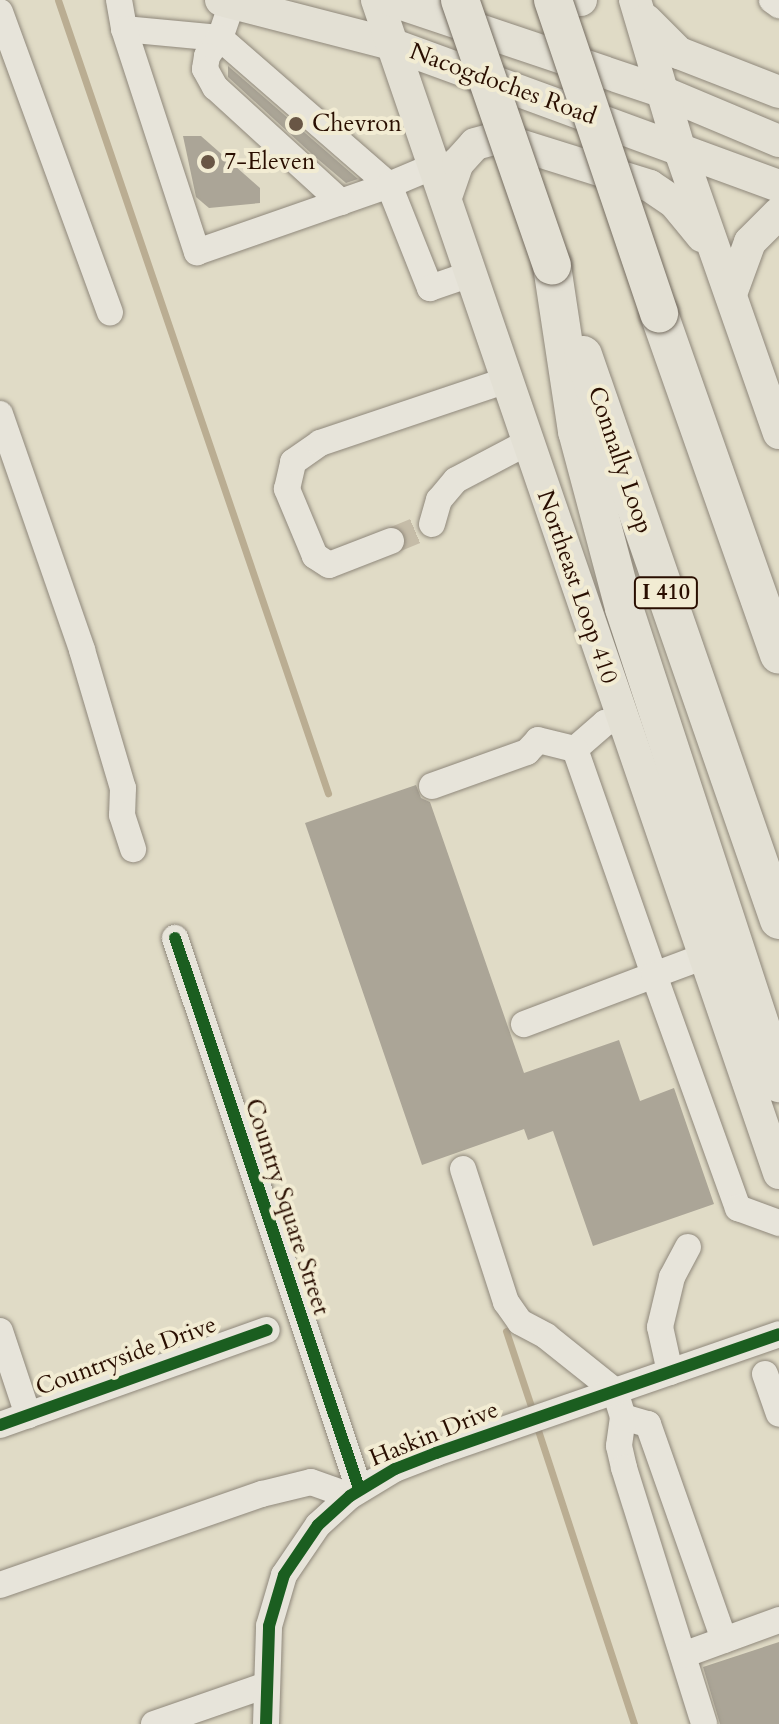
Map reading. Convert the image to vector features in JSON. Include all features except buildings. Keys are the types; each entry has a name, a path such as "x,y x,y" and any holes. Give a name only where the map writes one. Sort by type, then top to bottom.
{"highway":[{"name":"Connally Loop","path":"460,0 779,920"},
{"path":"553,0 779,654"},
{"path":"571,0 606,149"},
{"path":"552,266 577,431 624,608 779,1083"}],"main road":[{"name":"Northeast Loop 410","path":"377,0 779,1173"},
{"name":"Nacogdoches Road","path":"390,0 660,91 779,141"},
{"path":"571,0 581,0"},
{"name":"Nacogdoches Road","path":"227,1 391,44 779,186"},
{"path":"637,6 660,91 716,255 772,394 779,433"},
{"path":"637,6 665,44 679,53 779,92"},
{"path":"446,197 466,153 475,144 497,138 650,186 674,202 716,255"},
{"path":"731,294 750,242 779,213"}],"street":[{"path":"119,0 124,29 197,252 389,185 434,166"},
{"path":"772,0 779,5"},
{"path":"227,1 220,38 207,56 205,69 215,87 341,202"},
{"path":"0,12 110,313"},
{"path":"124,29 220,38 389,185 430,288 471,274"},
{"path":"391,541 329,565 315,556 287,489 293,462 320,443 507,380"},
{"path":"0,414 82,650 123,788 122,815 133,849"},
{"path":"432,524 439,500 456,480 528,442"},
{"path":"575,749 605,723 622,717"},
{"path":"432,786 527,752 538,740 575,749"},
{"path":"575,749 738,1208 779,1223"},
{"name":"Country Square Street","path":"175,938 354,1493"},
{"path":"524,1024 705,956"},
{"path":"463,1169 506,1302 520,1322 546,1336 615,1391 623,1417 619,1446 624,1468 704,1724"},
{"path":"670,1372 660,1327 672,1277 688,1247"},
{"name":"Countryside Drive","path":"0,1425 267,1330"},
{"path":"0,1331 28,1415"},
{"name":"Haskin Drive","path":"266,1724 264,1686 269,1626 284,1575 318,1525 354,1493 395,1469 779,1334"},
{"path":"765,1374 779,1414"},
{"path":"623,1417 648,1424 724,1640"},
{"path":"0,1585 262,1494 311,1482 354,1493"},
{"path":"683,1655 779,1620"},
{"path":"154,1724 264,1686"}],"waterway":[{"path":"58,0 328,793"},
{"path":"506,1331 533,1412"},
{"path":"536,1424 634,1724"}],"tunnel":[{"path":"391,541 432,524"}],"cycle path":[{"path":"175,938 359,1489"},
{"path":"0,1425 267,1330"},
{"path":"266,1724 269,1626 284,1575 318,1525 350,1496 395,1469 436,1453 779,1334"}],"place":[{"name":"Chevron","path":"296,124"},
{"name":"7-Eleven","path":"208,162"}]}
